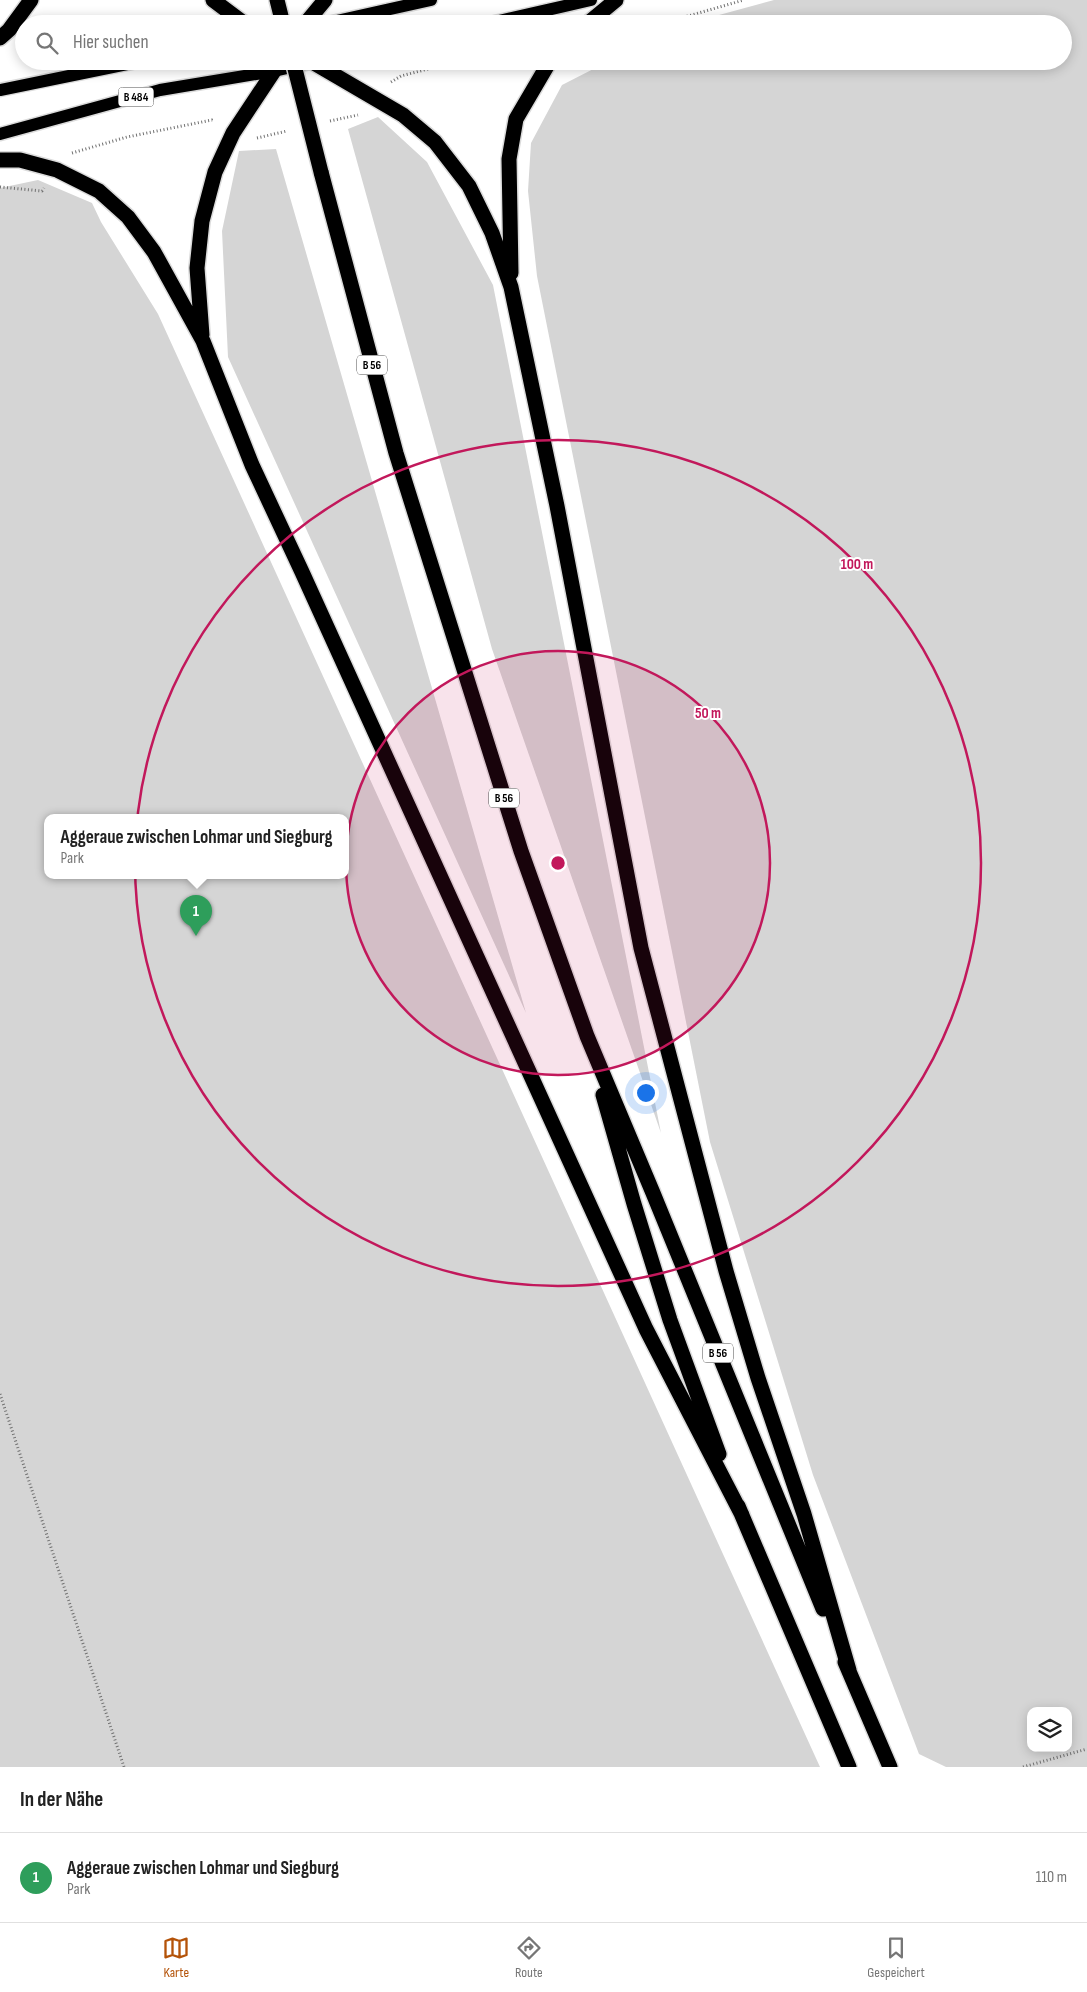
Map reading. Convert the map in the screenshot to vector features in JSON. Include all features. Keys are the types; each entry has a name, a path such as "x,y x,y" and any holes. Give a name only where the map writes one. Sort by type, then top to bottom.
{"highway":[{"path":"20,15 31,0"},
{"path":"213,0 233,15"},
{"path":"278,0 281,15"},
{"path":"312,15 324,0"},
{"path":"598,15 616,0"},
{"path":"0,38 15,22"},
{"path":"203,342 196,268 202,221 215,172 233,133 274,70"},
{"name":"B 56","path":"295,70 396,453 521,851 587,1036 653,1193 786,1522 889,1765"},
{"path":"328,70 403,115 435,142 469,186 492,233 511,287 557,506 641,948 726,1271 758,1378 804,1514 848,1670"},
{"path":"511,287 509,159 516,119 545,70"},
{"path":"0,160 20,160 57,170 99,192 128,217 154,252 203,342 252,465 646,1329 742,1516"},
{"name":"B 56","path":"587,1036 634,1204 668,1311 742,1516 849,1767"}],"main road":[{"path":"364,15 431,0"},
{"path":"525,15 591,0"},
{"path":"0,90 98,70"},
{"name":"B 484","path":"0,134 160,90 258,70"}],"path":[{"path":"692,15 744,0"},
{"path":"0,1394 124,1767"},
{"path":"1023,1767 1087,1749"}],"shaded area":[{"path":"774,0 1087,0 1087,1767 946,1767 919,1754 813,1475 710,1142 537,276 528,191 531,143 562,85 591,70 1072,70 1072,15 719,15"},
{"path":"378,117 427,162 493,285 661,1133 492,649 348,129"},
{"path":"276,149 526,1013 228,357 222,231 239,151"},
{"path":"38,180 92,203 101,222 158,314 820,1767 0,1767 0,188"}],"place":[{"name":"Aggeraue zwischen Lohmar und Siegburg","path":"196,936"}]}
